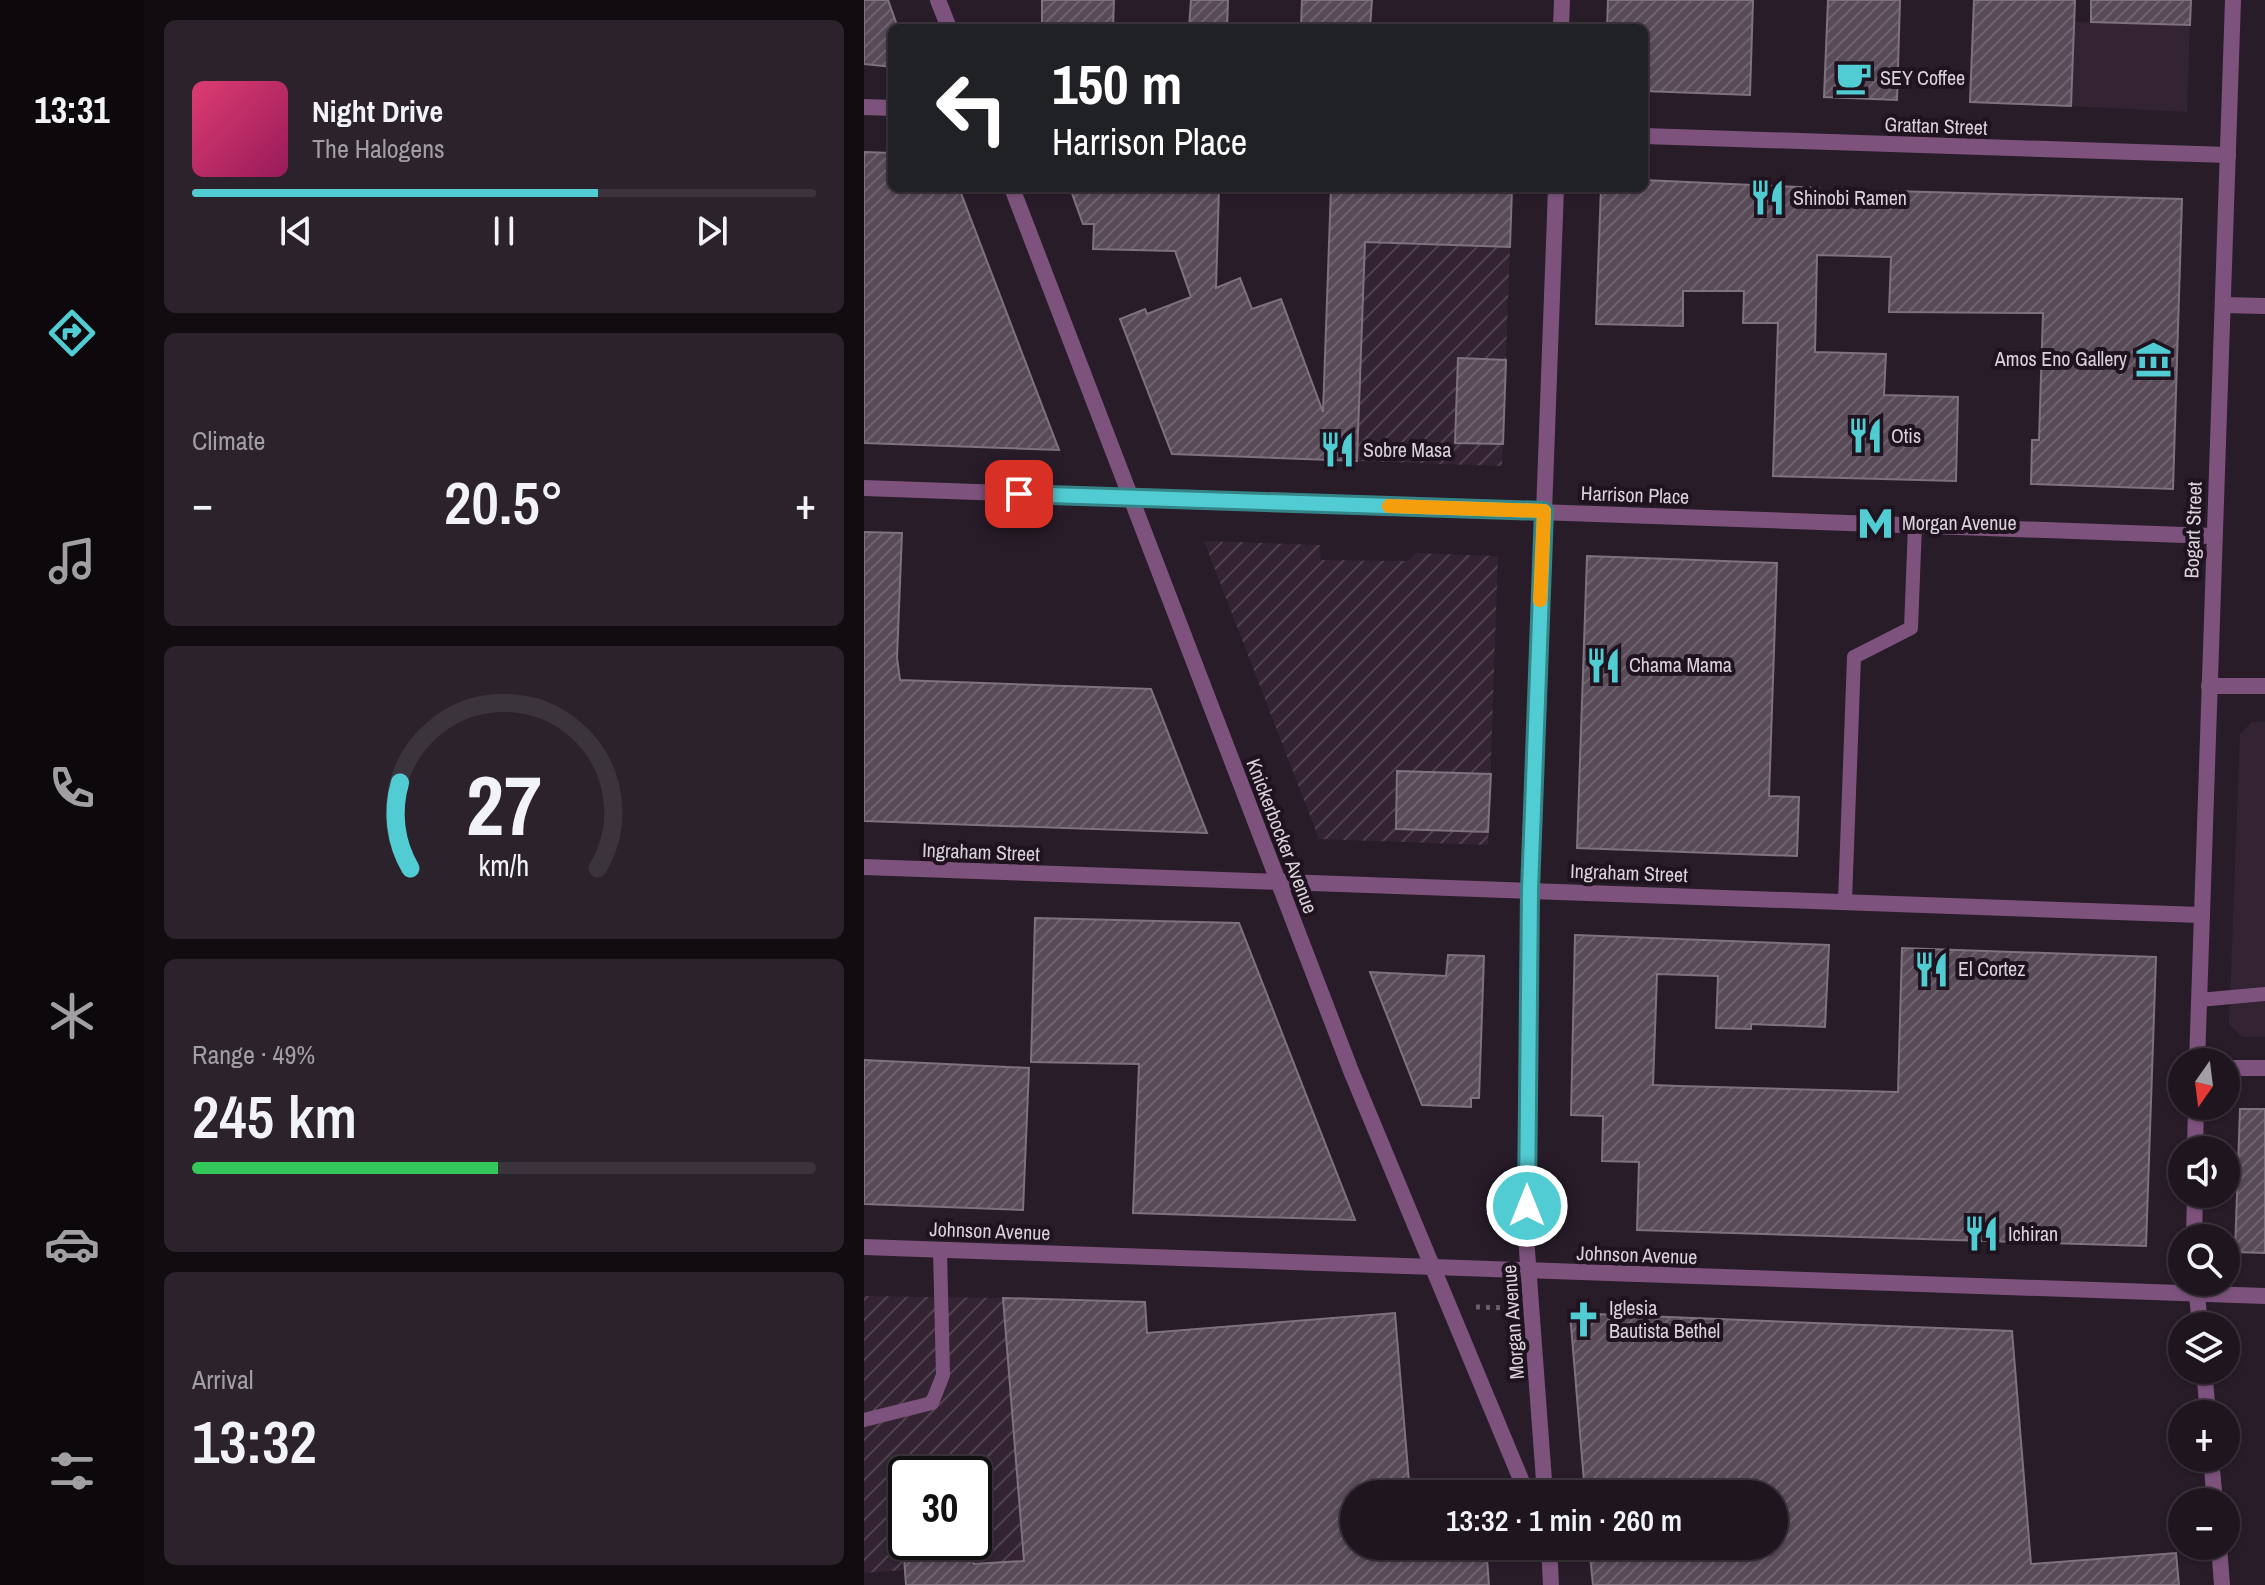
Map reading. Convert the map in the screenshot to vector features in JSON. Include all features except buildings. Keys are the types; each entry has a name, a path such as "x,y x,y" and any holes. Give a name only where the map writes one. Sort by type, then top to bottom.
{"street":[{"path":"938,0 947,24"},
{"path":"1561,24 1562,0"},
{"name":"Bogart Street","path":"2197,1048 2212,536 2233,0"},
{"path":"864,107 888,108"},
{"name":"Grattan Street","path":"1648,136 2228,155"},
{"name":"Knickerbocker Avenue","path":"1014,192 1278,882 1430,1267 1521,1480"},
{"name":"Morgan Avenue","path":"1544,1480 1526,1237 1530,890 1556,192"},
{"path":"2223,305 2265,306"},
{"name":"Harrison Place","path":"864,488 2212,536"},
{"path":"2209,686 2265,686"},
{"name":"Ingraham Street","path":"864,867 2201,915"},
{"path":"2240,1068 2265,1068"},
{"name":"Johnson Avenue","path":"864,1247 1430,1267 2168,1287"},
{"name":"Johnson Avenue","path":"2240,1293 2265,1296"},
{"path":"1550,1560 1551,1585"},
{"path":"2220,1560 2222,1585"}],"lane":[{"path":"1845,901 1854,657 1911,628 1915,525"},
{"path":"2199,1000 2265,994"},
{"path":"864,1420 932,1403 943,1375 940,1250"}],"path":[{"path":"1476,1307 1515,1308"}],"shaded area":[{"path":"2074,22 2190,25 2187,112 2071,106"},
{"path":"1365,241 1510,247 1502,466 1357,461"},
{"path":"1204,541 1320,545 1321,560 1407,561 1417,553 1498,556 1488,845 1319,839"},
{"path":"2252,722 2265,722 2265,1037 2242,1037 2229,1024 2240,734"},
{"path":"864,1296 1003,1298 1024,1561 974,1564 972,1560 992,1560 992,1456 888,1456 888,1560 905,1560 905,1570 864,1573"}],"slow traffic":[{"path":"1389,506 1544,511 1540,600"}],"place":[{"name":"SEY Coffee","path":"1854,78"},
{"name":"Shinobi Ramen","path":"1767,198"},
{"name":"Amos Eno Gallery","path":"2153,359"},
{"name":"Otis","path":"1865,436"},
{"name":"Sobre Masa","path":"1337,450"},
{"name":"Morgan Avenue","path":"1876,523"},
{"name":"Chama Mama","path":"1603,665"},
{"name":"El Cortez","path":"1932,969"},
{"name":"Ichiran","path":"1982,1234"},
{"name":"Iglesia Bautista Bethel","path":"1583,1320"}],"route":[{"path":"1019,494 1544,511 1530,890 1527,1206"}]}
